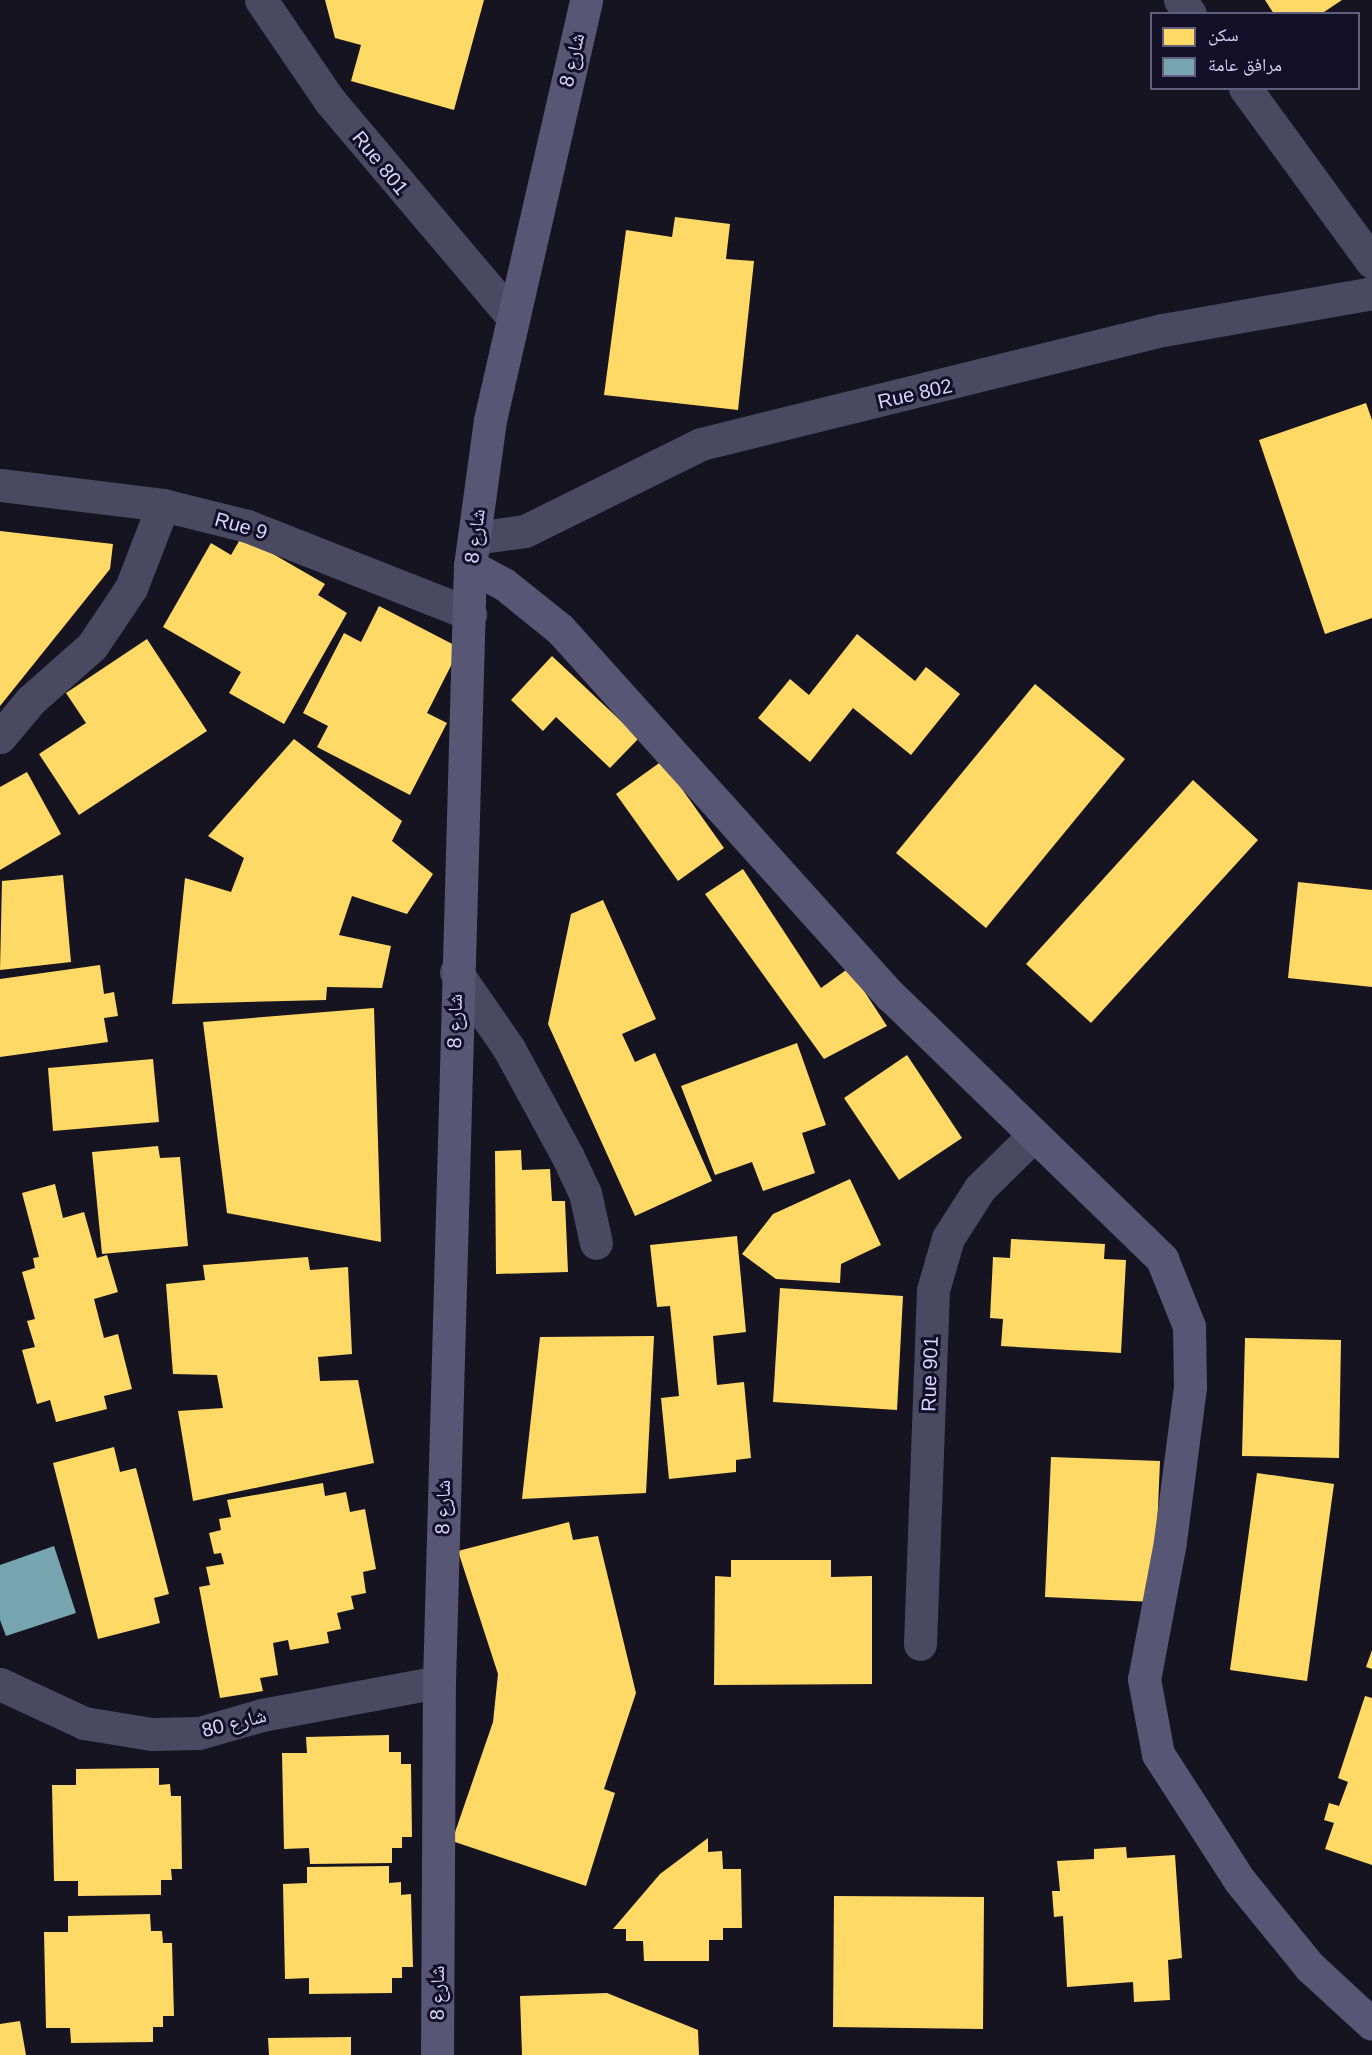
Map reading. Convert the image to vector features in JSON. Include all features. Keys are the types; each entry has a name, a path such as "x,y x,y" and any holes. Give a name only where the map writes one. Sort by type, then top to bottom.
{"street":[{"name":"Rue 801","path":"261,0 330,101 512,316"},
{"name":"شارع 8","path":"436,2055 439,1682 456,972 472,552 490,420 586,0"},
{"path":"1246,90 1372,262"},
{"name":"Rue 802","path":"472,552 525,531 701,444 1163,330 1372,293"},
{"name":"Rue 9","path":"0,485 163,506 247,526 470,614"},
{"path":"0,737 31,700 92,646 131,588 163,506"},
{"path":"472,552 504,584 560,629 891,996 1031,1138 1162,1259 1189,1326 1190,1387 1180,1467 1144,1679 1158,1754 1240,1881 1310,1967 1372,2024"},
{"path":"456,972 508,1047 568,1157 585,1193 596,1243"},
{"name":"Rue 901","path":"920,1644 933,1290 948,1238 980,1188 1031,1138"},
{"name":"شارع 80","path":"0,1684 84,1723 151,1734 199,1733 262,1715 439,1682"}],"building: سكن":[{"path":"325,0 484,0 454,110 351,81 361,45 335,38"},
{"path":"1265,0 1342,0 1324,12 1273,12"},
{"path":"675,217 730,224 726,259 754,261 738,410 604,395 626,230 672,237"},
{"path":"1366,403 1372,420 1372,618 1325,634 1259,440"},
{"path":"0,531 113,544 110,569 0,706"},
{"path":"242,536 325,584 318,595 347,613 284,724 229,693 241,672 163,627 211,543 231,555"},
{"path":"379,606 460,648 427,713 447,723 410,795 317,747 328,726 303,713 344,633 361,642"},
{"path":"857,634 915,681 926,667 960,694 911,755 853,708 810,762 758,718 790,679 809,695"},
{"path":"147,639 207,731 79,815 39,754 86,723 66,693"},
{"path":"552,656 639,738 610,768 556,717 543,731 511,700"},
{"path":"1035,684 1125,759 986,928 896,853"},
{"path":"294,739 402,821 392,841 433,874 407,914 352,896 339,935 391,946 382,988 327,987 326,1000 172,1004 185,878 231,892 244,858 208,836"},
{"path":"662,761 724,848 678,881 616,794"},
{"path":"27,772 61,834 0,870 0,787"},
{"path":"1193,780 1258,840 1091,1023 1026,964"},
{"path":"743,869 821,988 849,968 887,1026 824,1059 705,894"},
{"path":"63,875 71,962 0,970 2,881"},
{"path":"1298,882 1372,890 1372,987 1288,978"},
{"path":"603,900 656,1019 622,1034 635,1062 655,1053 712,1181 635,1216 548,1024 571,914"},
{"path":"100,965 104,994 114,992 118,1016 104,1018 108,1042 0,1057 0,979"},
{"path":"374,1008 381,1242 227,1213 203,1022"},
{"path":"797,1043 826,1125 802,1133 815,1173 763,1191 752,1162 715,1175 681,1086"},
{"path":"907,1055 962,1138 899,1180 844,1098"},
{"path":"153,1059 159,1122 53,1131 48,1068"},
{"path":"158,1146 160,1158 180,1157 188,1246 102,1254 92,1152"},
{"path":"521,1150 522,1170 550,1169 552,1201 565,1201 568,1272 496,1274 495,1151"},
{"path":"850,1179 881,1245 841,1264 840,1283 776,1279 742,1254 773,1214"},
{"path":"55,1184 63,1218 84,1212 97,1258 107,1255 118,1292 94,1299 104,1338 118,1334 132,1389 104,1396 107,1409 56,1422 50,1400 37,1404 22,1350 35,1347 27,1321 35,1319 22,1272 35,1268 33,1258 39,1257 22,1193"},
{"path":"737,1236 746,1332 713,1336 717,1385 744,1382 751,1458 736,1460 736,1472 669,1479 661,1398 679,1396 670,1306 657,1307 650,1245"},
{"path":"1011,1239 1105,1244 1104,1259 1126,1260 1121,1353 1001,1346 1003,1319 990,1318 993,1257 1010,1258"},
{"path":"308,1257 310,1270 348,1267 352,1354 318,1357 320,1381 358,1380 374,1463 193,1501 178,1411 223,1408 217,1375 173,1374 166,1284 205,1280 203,1265"},
{"path":"780,1288 903,1296 897,1410 773,1402"},
{"path":"654,1336 646,1493 522,1499 540,1337"},
{"path":"1245,1338 1341,1340 1339,1458 1242,1456"},
{"path":"114,1447 120,1472 136,1468 169,1594 154,1598 160,1623 98,1639 53,1463"},
{"path":"1051,1457 1160,1461 1154,1602 1045,1597"},
{"path":"1257,1473 1334,1484 1307,1681 1230,1670"},
{"path":"323,1483 325,1496 346,1492 350,1512 365,1509 376,1569 363,1572 366,1593 351,1596 354,1609 337,1613 341,1629 327,1632 329,1643 290,1650 288,1640 273,1643 278,1675 260,1678 263,1691 220,1698 199,1587 210,1585 206,1567 224,1564 221,1553 214,1554 209,1533 221,1530 219,1519 231,1517 227,1500"},
{"path":"569,1522 573,1540 598,1536 636,1693 604,1789 615,1793 586,1886 452,1841 493,1722 498,1674 458,1551"},
{"path":"731,1560 831,1560 831,1577 872,1576 872,1684 714,1685 715,1576 731,1577"},
{"path":"1372,1650 1372,1669 1366,1667"},
{"path":"1365,1696 1372,1698 1372,1865 1325,1849 1334,1823 1324,1820 1329,1803 1339,1806 1348,1782 1338,1778"},
{"path":"389,1735 389,1752 401,1752 401,1764 411,1764 412,1837 402,1837 402,1848 392,1848 392,1863 310,1864 309,1848 284,1849 282,1753 307,1753 306,1737"},
{"path":"159,1768 159,1785 170,1784 171,1796 181,1796 182,1869 171,1869 172,1880 161,1880 161,1895 78,1896 78,1881 54,1881 52,1785 76,1785 76,1769"},
{"path":"708,1838 708,1852 722,1851 723,1869 741,1869 742,1928 723,1928 723,1940 709,1940 709,1961 644,1961 643,1941 626,1941 626,1929 613,1929 660,1874"},
{"path":"1126,1847 1127,1858 1175,1855 1182,1958 1168,1960 1170,2000 1134,2002 1133,1982 1067,1987 1063,1916 1054,1917 1052,1891 1060,1891 1057,1861 1094,1859 1094,1849"},
{"path":"389,1866 389,1883 401,1882 401,1895 411,1894 413,1967 402,1967 402,1978 392,1978 392,1993 309,1994 309,1978 285,1979 283,1884 307,1883 307,1867"},
{"path":"834,1896 984,1897 983,2029 833,2027"},
{"path":"150,1914 151,1931 162,1931 163,1943 172,1943 174,2016 163,2016 163,2027 153,2027 153,2042 71,2043 70,2028 46,2028 44,1932 68,1932 68,1916"},
{"path":"607,1993 698,2030 699,2055 522,2055 520,1996"},
{"path":"20,2021 26,2055 0,2055 0,2024"},
{"path":"351,2037 351,2055 269,2055 268,2038"}],"building: مرافق عامة":[{"path":"54,1546 76,1613 6,1636 0,1620 0,1565"}]}
